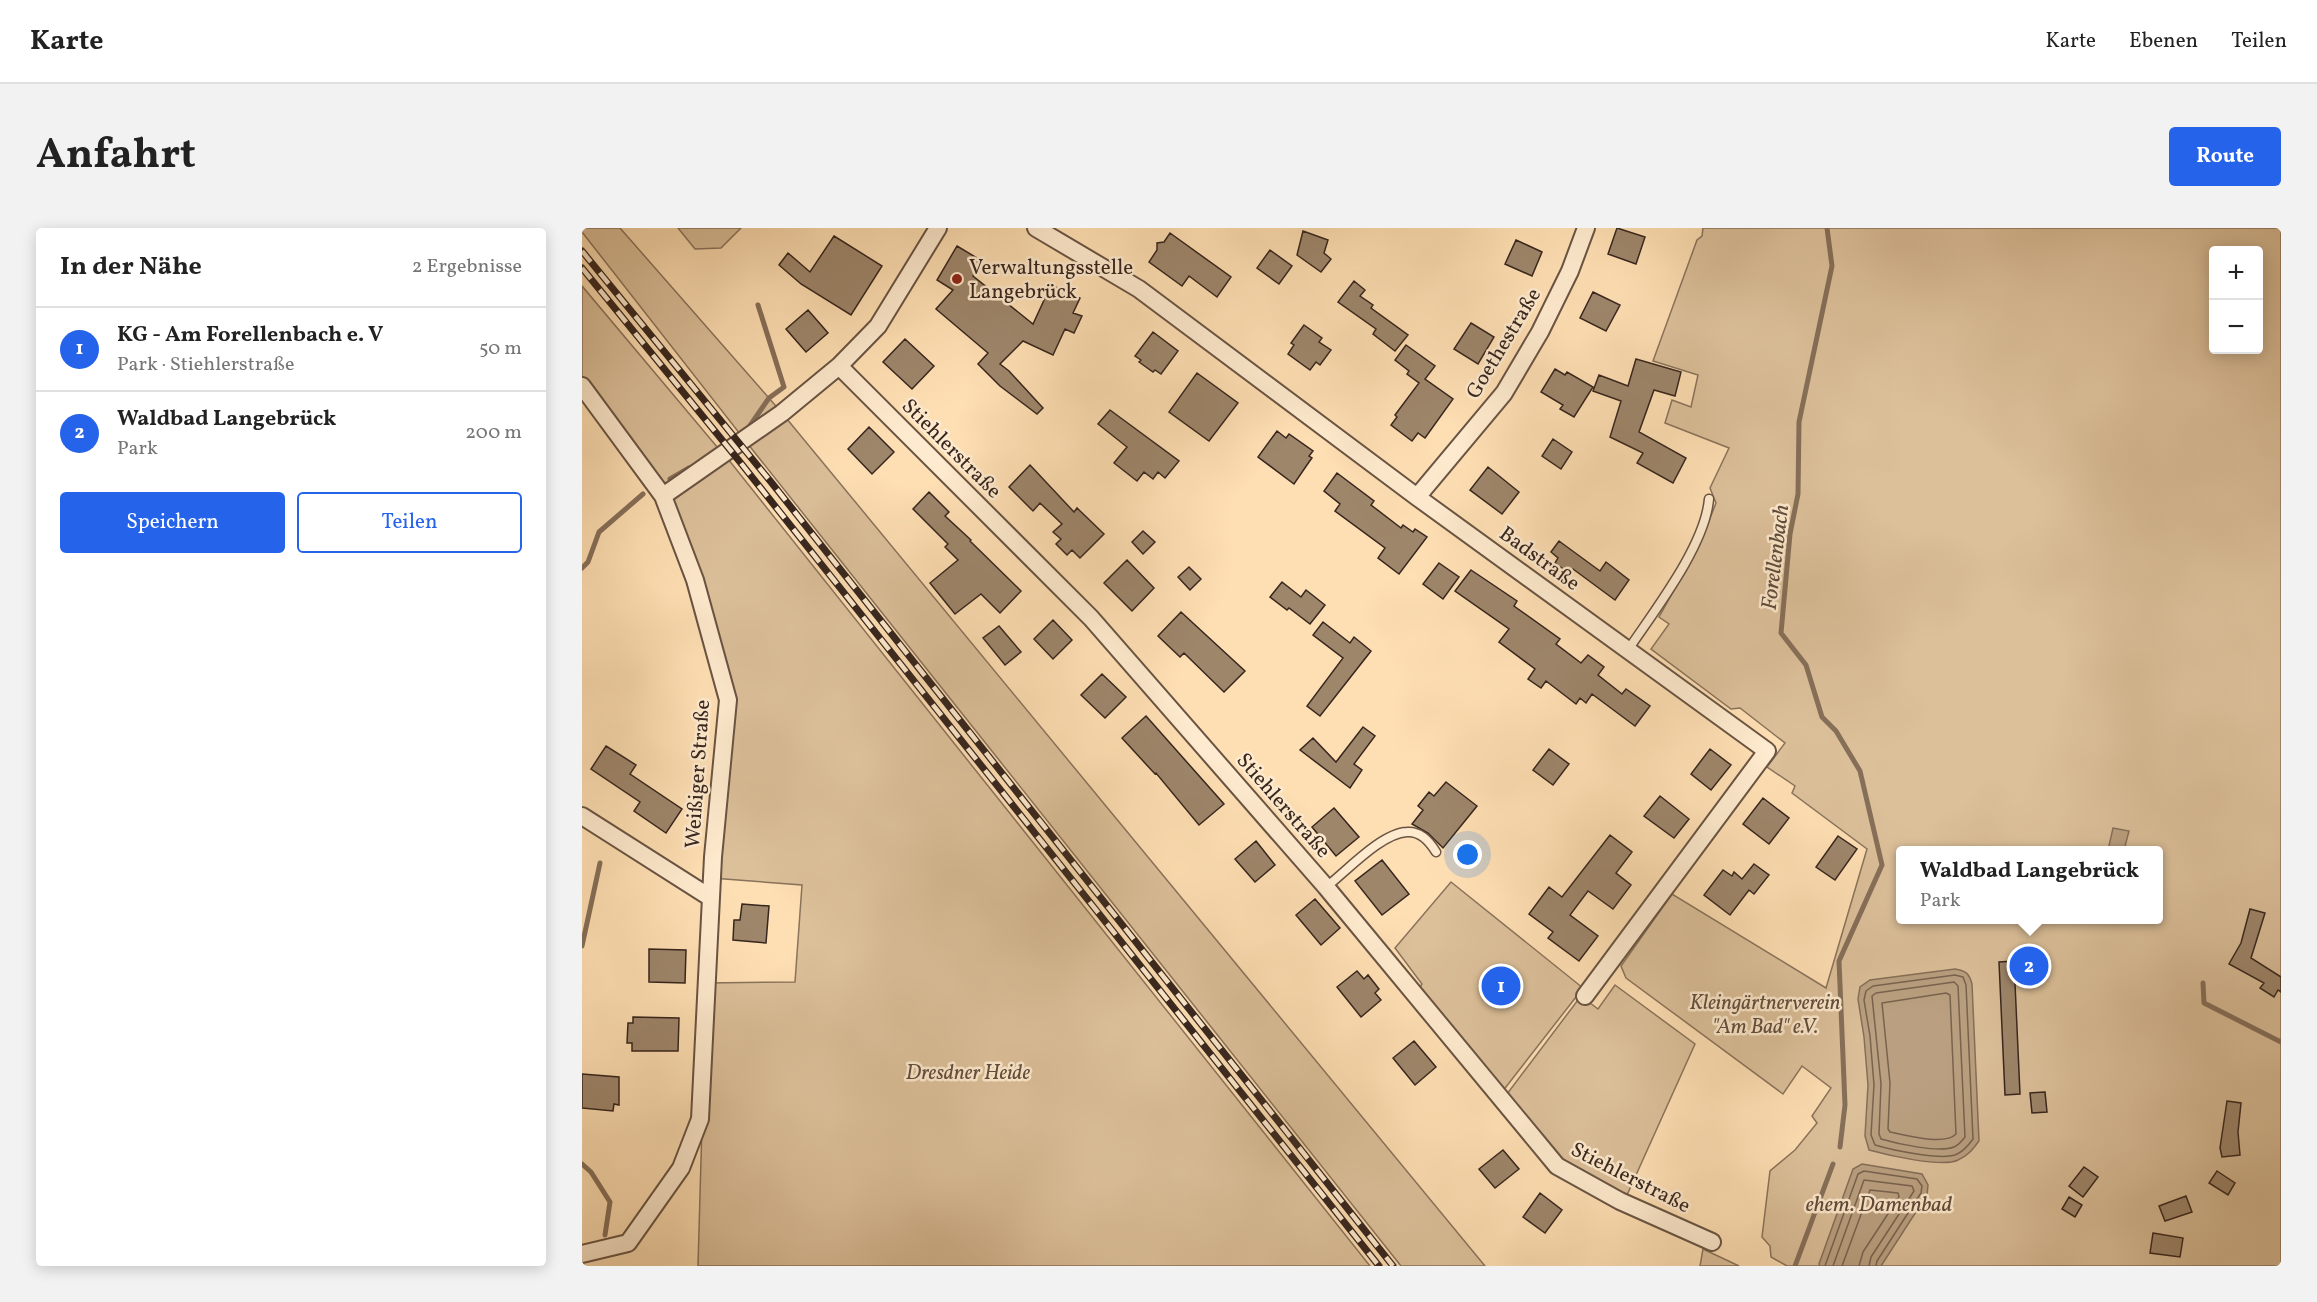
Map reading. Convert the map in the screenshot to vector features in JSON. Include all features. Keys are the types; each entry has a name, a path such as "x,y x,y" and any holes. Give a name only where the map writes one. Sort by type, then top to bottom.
{"street":[{"path":"663,495 782,413 838,366 878,326 938,228"},
{"name":"Badstraße","path":"1036,228 1139,289 1417,497 1767,751 1585,996"},
{"name":"Goethestraße","path":"1417,497 1504,393 1540,332 1570,271 1586,228"},
{"name":"Stiehlerstraße","path":"838,366 1091,618 1326,887 1557,1166 1620,1201 1712,1242"},
{"name":"Weißiger Straße","path":"582,386 663,495 695,580 728,700 711,898 700,1119 681,1168 628,1243 582,1254"},
{"path":"582,816 711,898"}],"lane":[{"path":"1628,650 1675,579 1694,545 1708,510 1709,499"},
{"path":"1326,887 1388,838 1405,832 1413,832 1429,841 1436,852"}],"green space":[{"path":"582,228 620,228 782,413 1485,1266 1401,1266 744,439 582,232"},
{"path":"678,228 741,228 721,248 695,249"},
{"name":"Kleingärtnerverein \"Am Bad\" e.V.","path":"1703,228 2281,228 2281,1266 1787,1266 1771,1257 1770,1246 1762,1237 1770,1171 1795,1150 1817,1123 1812,1116 1831,1088 1802,1066 1783,1094 1626,978 1621,966 1672,894 1826,988 1867,849 1792,793 1795,786 1767,767 1785,743 1740,708 1731,709 1651,649 1669,624 1659,617 1699,546 1716,503 1710,488 1729,448 1665,423 1672,400 1691,407 1698,375 1653,361 1697,240 1702,236"},
{"name":"Dresdner Heide","path":"582,286 723,454 744,439 724,454 1370,1266 698,1266 706,983 795,982 802,885 712,878 728,700 663,495 582,386"},
{"path":"1451,882 1583,988 1502,1092 1418,990 1422,984 1395,948"},
{"path":"1615,985 1695,1044 1627,1195 1574,1170 1550,1150 1507,1094 1581,996 1598,1009"},
{"path":"1703,1249 1739,1266 1700,1266"}],"water":[{"path":"2113,828 2129,831 2125,846 2109,846"},
{"path":"1955,969 1967,973 1972,984 1979,1141 1958,1160 1940,1163 1869,1150 1865,1136 1868,1085 1858,999 1860,987 1870,980"},
{"name":"ehem. Damenbad","path":"1862,1164 1922,1174 1928,1185 1927,1195 1881,1266 1820,1266 1853,1169"}],"building":[{"path":"1617,228 1645,237 1636,264 1608,254"},
{"path":"1303,231 1328,240 1324,253 1331,259 1321,272 1297,255"},
{"path":"1170,233 1231,277 1217,297 1189,276 1182,286 1149,262 1157,250 1157,243 1164,242"},
{"path":"834,236 882,266 851,315 801,284 779,265 788,253 810,272"},
{"path":"1516,240 1542,252 1532,276 1505,264"},
{"path":"957,246 982,261 973,276 1033,324 1051,285 1080,298 1073,313 1082,316 1074,333 1065,329 1053,355 1023,341 1000,364 1043,408 1037,414 1000,386 978,364 988,353 936,309 953,290 937,280"},
{"path":"1270,250 1292,266 1279,284 1257,268"},
{"path":"1354,281 1365,290 1360,296 1373,305 1371,308 1408,335 1395,351 1373,334 1376,329 1338,302"},
{"path":"1593,292 1620,305 1606,331 1580,318"},
{"path":"808,310 828,333 806,352 786,329"},
{"path":"1471,323 1494,337 1478,364 1454,349"},
{"path":"1304,325 1322,338 1319,342 1331,350 1320,365 1316,362 1310,370 1288,354 1294,345 1291,343"},
{"path":"1153,332 1178,351 1161,374 1155,370 1153,372 1139,362 1141,360 1135,356"},
{"path":"905,339 934,366 912,389 883,362"},
{"path":"1406,345 1435,366 1425,379 1453,399 1425,438 1418,433 1412,441 1391,425 1397,417 1395,415 1419,383 1407,374 1409,371 1395,360"},
{"path":"1636,359 1681,372 1675,396 1654,390 1639,432 1686,458 1673,483 1637,463 1643,453 1610,437 1621,401 1593,391 1599,375 1628,386"},
{"path":"1555,369 1565,375 1567,372 1593,387 1574,417 1560,409 1563,405 1541,392"},
{"path":"1197,373 1238,403 1209,441 1169,412"},
{"path":"1110,410 1179,461 1165,478 1158,472 1153,479 1144,472 1137,481 1114,463 1127,447 1098,424"},
{"path":"869,427 894,452 872,474 848,449"},
{"path":"1277,431 1286,438 1289,434 1313,451 1309,456 1312,458 1294,484 1258,457"},
{"path":"1553,439 1572,452 1561,469 1542,456"},
{"path":"1030,465 1074,512 1077,508 1104,534 1080,558 1072,550 1067,555 1056,544 1061,539 1053,532 1062,524 1040,503 1033,511 1009,487"},
{"path":"1488,467 1519,492 1502,514 1470,490"},
{"path":"1337,473 1374,501 1371,505 1401,528 1403,525 1413,532 1415,529 1427,537 1399,574 1378,558 1385,548 1335,511 1340,504 1324,491"},
{"path":"929,492 949,512 945,516 1021,591 1000,613 981,594 955,614 930,583 958,560 945,547 948,544 913,509"},
{"path":"1143,531 1155,542 1143,554 1132,542"},
{"path":"1559,541 1600,571 1606,562 1629,580 1615,600 1573,569 1570,574 1555,563 1558,558 1551,552"},
{"path":"1127,560 1154,588 1132,611 1104,583"},
{"path":"1439,563 1459,577 1443,599 1423,584"},
{"path":"1189,567 1201,579 1190,590 1178,577"},
{"path":"1471,570 1517,601 1514,606 1560,639 1556,644 1581,663 1588,655 1604,667 1598,675 1622,694 1626,689 1650,706 1635,726 1592,694 1586,703 1580,698 1576,704 1546,681 1541,688 1528,679 1535,669 1499,642 1509,629 1455,591"},
{"path":"1282,582 1301,597 1306,590 1325,605 1310,624 1270,597"},
{"path":"1181,612 1245,671 1224,692 1184,653 1180,657 1158,636"},
{"path":"1053,620 1072,640 1053,659 1034,639"},
{"path":"1323,622 1350,643 1354,637 1371,651 1320,716 1307,706 1343,658 1313,635"},
{"path":"999,626 1021,652 1005,665 983,638"},
{"path":"1102,674 1126,697 1105,718 1081,695"},
{"path":"1146,716 1224,804 1199,825 1156,773 1122,738"},
{"path":"1363,727 1375,736 1354,764 1362,770 1350,788 1300,750 1313,738 1336,762"},
{"path":"606,746 636,765 630,774 682,809 666,833 634,811 640,802 591,769"},
{"path":"1549,749 1569,764 1553,785 1533,770"},
{"path":"1710,749 1731,765 1711,790 1691,774"},
{"path":"1446,782 1477,806 1443,848 1428,833 1412,824 1423,810 1418,806 1429,792 1434,796"},
{"path":"1660,796 1689,819 1674,838 1644,816"},
{"path":"1763,798 1789,818 1769,844 1743,824"},
{"path":"1334,808 1359,837 1336,856 1312,827"},
{"path":"1610,835 1632,852 1616,873 1631,885 1613,909 1588,891 1570,915 1598,936 1579,961 1548,938 1553,932 1529,914 1549,887 1562,897"},
{"path":"1838,836 1857,849 1835,880 1816,867"},
{"path":"1256,841 1275,865 1255,882 1235,859"},
{"path":"1382,860 1409,894 1382,915 1355,881"},
{"path":"1754,864 1769,875 1754,894 1749,890 1730,915 1704,895 1723,870 1732,876 1734,872 1742,879"},
{"path":"1315,899 1340,928 1321,945 1296,915"},
{"path":"742,904 769,906 766,943 733,940 734,920 740,920"},
{"path":"2250,909 2265,913 2251,958 2281,977 2281,992 2278,990 2274,997 2260,988 2264,983 2229,964 2241,943"},
{"path":"649,949 686,950 685,983 649,982"},
{"path":"2014,961 2020,1094 2005,1095 1999,962"},
{"path":"1357,971 1364,979 1368,975 1379,989 1375,993 1381,1000 1361,1017 1337,987"},
{"path":"633,1017 679,1018 678,1051 632,1051 632,1043 627,1043 628,1023 633,1023"},
{"path":"1414,1041 1436,1067 1415,1085 1393,1058"},
{"path":"582,1074 619,1077 619,1105 614,1104 613,1111 582,1108"},
{"path":"2045,1092 2047,1112 2032,1113 2030,1093"},
{"path":"2227,1101 2241,1103 2238,1132 2240,1155 2222,1157 2220,1148"},
{"path":"1503,1150 1519,1169 1495,1188 1479,1169"},
{"path":"2084,1167 2098,1177 2083,1197 2069,1186"},
{"path":"2217,1171 2235,1183 2228,1195 2209,1183"},
{"path":"1540,1193 1562,1210 1545,1233 1523,1217"},
{"path":"2186,1196 2192,1212 2165,1221 2159,1206"},
{"path":"2069,1197 2082,1205 2075,1217 2062,1209"},
{"path":"2153,1233 2183,1238 2180,1257 2150,1253"}],"waterway":[{"name":"Forellenbach","path":"1827,228 1832,266 1799,422 1798,494 1790,534 1781,633 1806,665 1822,717 1836,731 1860,771 1882,865 1839,961 1845,1105 1840,1147"},
{"path":"749,427 769,398 784,387 758,305"},
{"path":"670,479 689,468"},
{"path":"582,568 588,562 599,532 643,494"},
{"path":"582,946 600,863"},
{"path":"2203,983 2204,1003 2281,1042"},
{"path":"582,1164 591,1172 610,1202 605,1235"},
{"name":"Forellenbach","path":"1795,1266 1833,1164"}],"railway":[{"path":"582,251 771,482 1393,1266"},
{"path":"582,268 740,462 1379,1266"}],"place":[{"name":"Verwaltungsstelle Langebrück","path":"957,279"},
{"name":"Waldbad Langebrück","path":"2029,966"},
{"name":"KG - Am Forellenbach e. V","path":"1501,986"}]}
